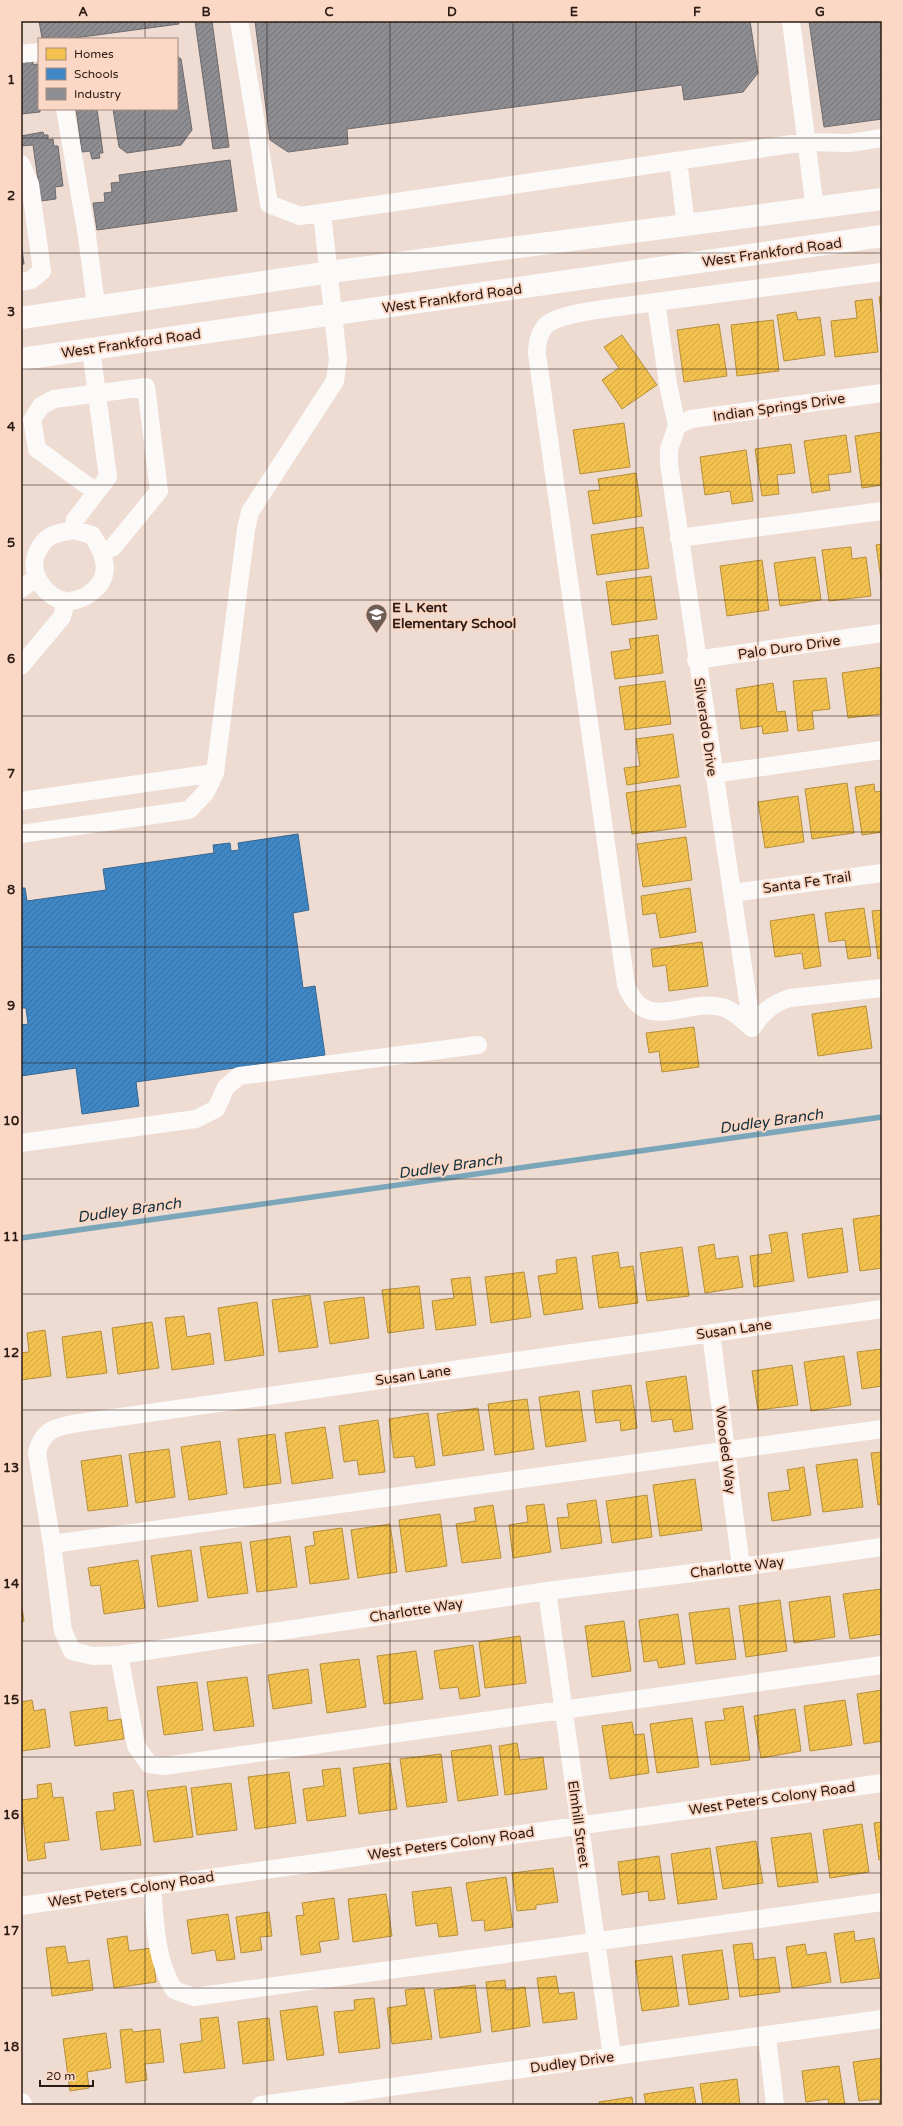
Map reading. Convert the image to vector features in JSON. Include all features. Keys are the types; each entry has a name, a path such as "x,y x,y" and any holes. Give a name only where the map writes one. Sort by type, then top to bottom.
{"main road":[{"path":"21,318 330,272 882,199"},
{"name":"West Frankford Road","path":"21,359 882,236"}],"street":[{"path":"239,21 269,204 300,216 806,142 850,143 882,138"},
{"path":"791,21 815,209"},
{"path":"21,54 38,52"},
{"path":"65,110 87,236 96,306"},
{"path":"678,161 686,225"},
{"path":"21,164 30,184 42,271 31,280 21,282"},
{"path":"21,834 189,810 206,792 215,773 246,528 250,512 335,381 338,359 330,272 322,213"},
{"path":"882,272 656,302 566,316 548,324 539,336 537,354 626,985 636,1004 649,1011 658,1012 707,1005 721,1006 732,1012 752,1028 765,1010 776,1003 790,998 882,988"},
{"path":"656,302 668,384 677,426"},
{"path":"74,530 75,520 108,477 91,349"},
{"path":"96,492 37,449 32,420 41,406 54,399 146,387 159,491 113,547 103,552"},
{"name":"Indian Springs Drive","path":"677,426 691,419 882,393"},
{"name":"Silverado Drive","path":"677,426 669,449 669,464 696,660 752,1028"},
{"path":"679,538 882,511"},
{"path":"74,530 92,536 103,552 105,570 99,587 84,597 66,601 48,593 36,578 35,559 41,543 55,533 74,530"},
{"path":"21,589 36,578"},
{"path":"21,666 62,617 66,601"},
{"name":"Palo Duro Drive","path":"696,660 882,633"},
{"path":"713,774 882,750"},
{"path":"21,801 215,773"},
{"name":"Santa Fe Trail","path":"732,893 882,873"},
{"path":"21,1143 196,1119 216,1109 226,1087 239,1076 478,1045"},
{"name":"Susan Lane","path":"51,1537 37,1453 39,1443 46,1433 61,1426 882,1309"},
{"name":"Wooded Way","path":"710,1333 741,1567"},
{"path":"51,1537 882,1429"},
{"name":"Charlotte Way","path":"51,1537 63,1631 72,1651 93,1656 119,1655 547,1591 741,1567 882,1547"},
{"name":"Elmhill Street","path":"547,1591 612,2056"},
{"path":"119,1655 136,1746 149,1764 156,1766 882,1665"},
{"name":"West Peters Colony Road","path":"21,1906 579,1825 882,1783"},
{"path":"152,1886 156,1926 163,1970 174,1990 194,1997 596,1943 882,1902"},
{"name":"Dudley Drive","path":"261,2105 882,2019"},
{"path":"766,2036 775,2105"}],"building: Homes":[{"path":"882,296 882,318 879,297"},
{"path":"872,299 878,352 835,357 831,321 857,318 855,301"},
{"path":"796,312 798,320 820,317 825,355 784,361 777,315"},
{"path":"773,320 779,371 737,376 731,325"},
{"path":"719,324 727,376 684,382 677,330"},
{"path":"622,335 657,385 622,409 602,380 619,368 604,347"},
{"path":"624,423 630,467 580,474 573,430"},
{"path":"882,432 882,485 862,488 855,436"},
{"path":"846,435 851,472 828,475 830,490 812,493 804,441"},
{"path":"791,444 795,473 777,475 779,494 762,496 755,449"},
{"path":"746,450 753,501 732,504 730,491 705,495 700,457"},
{"path":"636,473 642,516 593,524 588,491 600,490 598,479"},
{"path":"643,527 649,568 597,575 591,535"},
{"path":"882,544 882,586 876,545"},
{"path":"851,547 852,559 866,557 871,596 829,601 822,550"},
{"path":"815,557 821,600 780,606 774,563"},
{"path":"762,560 769,610 727,616 720,566"},
{"path":"651,576 657,619 612,625 606,582"},
{"path":"658,635 663,673 615,679 611,652 631,649 629,639"},
{"path":"882,667 882,714 848,718 842,673"},
{"path":"826,678 830,709 812,711 814,729 798,731 793,681"},
{"path":"665,681 671,724 625,730 619,687"},
{"path":"773,683 777,712 785,711 788,731 763,734 762,726 741,729 736,689"},
{"path":"673,734 679,777 627,785 624,768 640,766 636,739"},
{"path":"847,783 854,833 812,839 805,789"},
{"path":"874,784 875,792 882,791 882,832 862,835 855,787"},
{"path":"680,785 686,827 632,834 626,793"},
{"path":"798,796 804,842 765,848 758,802"},
{"path":"686,837 692,880 643,887 637,844"},
{"path":"690,888 696,932 660,938 656,913 643,915 641,896"},
{"path":"864,908 871,956 848,959 845,940 829,942 825,913"},
{"path":"882,910 882,958 878,959 872,911"},
{"path":"814,914 821,966 804,969 802,953 775,957 770,921"},
{"path":"702,942 708,986 669,991 666,965 653,967 651,949"},
{"path":"866,1006 872,1048 818,1056 812,1014"},
{"path":"694,1027 699,1067 662,1072 659,1051 649,1053 646,1033"},
{"path":"882,1215 882,1268 860,1271 853,1219"},
{"path":"842,1228 848,1272 808,1278 802,1234"},
{"path":"787,1232 794,1281 754,1287 750,1256 772,1253 769,1235"},
{"path":"714,1244 716,1259 738,1256 743,1287 705,1293 698,1247"},
{"path":"682,1247 689,1296 647,1301 640,1253"},
{"path":"618,1252 620,1268 633,1266 638,1303 599,1308 592,1256"},
{"path":"576,1257 583,1309 544,1315 538,1276 557,1273 556,1260"},
{"path":"524,1272 531,1317 491,1323 485,1277"},
{"path":"470,1277 476,1325 436,1330 432,1301 454,1298 451,1279"},
{"path":"419,1286 424,1328 388,1333 382,1290"},
{"path":"310,1295 318,1347 279,1352 272,1300"},
{"path":"364,1297 369,1338 330,1344 324,1302"},
{"path":"257,1302 264,1355 225,1361 218,1308"},
{"path":"184,1316 187,1337 210,1333 214,1364 172,1370 165,1318"},
{"path":"152,1322 159,1368 118,1374 112,1328"},
{"path":"45,1330 51,1376 21,1380 21,1353 29,1352 27,1333"},
{"path":"101,1331 107,1373 67,1378 62,1337"},
{"path":"882,1349 882,1386 862,1389 857,1352"},
{"path":"844,1356 851,1405 811,1411 804,1362"},
{"path":"792,1365 798,1405 758,1410 752,1371"},
{"path":"686,1376 693,1429 674,1432 672,1419 652,1422 646,1382"},
{"path":"631,1385 637,1428 621,1431 620,1420 596,1423 592,1391"},
{"path":"579,1391 586,1441 546,1447 539,1397"},
{"path":"527,1399 534,1449 495,1455 488,1404"},
{"path":"478,1408 484,1450 443,1456 437,1414"},
{"path":"428,1413 435,1465 416,1468 414,1456 394,1458 389,1419"},
{"path":"378,1420 385,1472 359,1475 357,1460 344,1462 339,1426"},
{"path":"325,1427 333,1478 292,1484 285,1433"},
{"path":"275,1434 281,1483 244,1488 238,1439"},
{"path":"220,1441 227,1494 189,1500 181,1447"},
{"path":"169,1449 175,1497 136,1503 129,1454"},
{"path":"882,1452 882,1504 878,1505 871,1453"},
{"path":"121,1455 128,1506 88,1511 81,1461"},
{"path":"857,1459 863,1507 823,1512 816,1465"},
{"path":"804,1467 811,1515 772,1521 768,1493 790,1490 787,1470"},
{"path":"695,1479 702,1530 660,1536 653,1485"},
{"path":"647,1495 652,1537 612,1543 606,1501"},
{"path":"596,1500 602,1543 561,1549 557,1518 569,1517 567,1504"},
{"path":"544,1504 551,1552 513,1558 509,1525 528,1522 526,1506"},
{"path":"493,1505 501,1558 462,1563 456,1524 476,1521 474,1508"},
{"path":"440,1514 447,1566 406,1572 399,1520"},
{"path":"390,1524 397,1572 358,1578 351,1530"},
{"path":"342,1528 349,1579 310,1584 305,1547 315,1545 313,1532"},
{"path":"290,1536 297,1587 257,1592 250,1542"},
{"path":"241,1542 248,1593 208,1598 200,1547"},
{"path":"191,1550 198,1601 158,1607 151,1556"},
{"path":"138,1560 145,1608 104,1614 100,1585 91,1586 88,1568"},
{"path":"882,1589 882,1634 850,1639 843,1594"},
{"path":"830,1596 835,1637 794,1643 789,1602"},
{"path":"21,1600 24,1621 21,1622"},
{"path":"780,1600 787,1651 746,1657 739,1606"},
{"path":"729,1608 736,1659 696,1664 689,1613"},
{"path":"678,1614 685,1664 659,1668 657,1660 644,1662 639,1620"},
{"path":"624,1621 631,1671 592,1677 585,1626"},
{"path":"520,1636 526,1683 485,1688 479,1642"},
{"path":"473,1645 480,1696 460,1699 458,1687 440,1689 434,1651"},
{"path":"416,1651 423,1699 384,1704 377,1656"},
{"path":"359,1659 366,1707 327,1713 320,1664"},
{"path":"308,1669 312,1703 273,1709 268,1675"},
{"path":"247,1677 254,1726 214,1731 207,1682"},
{"path":"197,1682 203,1730 164,1735 157,1687"},
{"path":"882,1690 882,1741 864,1744 857,1694"},
{"path":"32,1700 34,1711 45,1709 50,1747 22,1751 21,1702"},
{"path":"845,1700 852,1745 810,1751 804,1706"},
{"path":"743,1706 750,1760 711,1765 705,1722 725,1720 723,1709"},
{"path":"107,1707 108,1721 121,1719 124,1739 75,1746 70,1712"},
{"path":"795,1709 801,1751 761,1758 754,1716"},
{"path":"692,1718 699,1767 657,1773 650,1724"},
{"path":"632,1722 634,1735 644,1734 649,1773 610,1779 602,1726"},
{"path":"517,1743 520,1760 543,1757 547,1789 505,1795 499,1746"},
{"path":"491,1745 498,1795 458,1801 451,1751"},
{"path":"441,1754 447,1802 407,1807 400,1759"},
{"path":"390,1763 397,1809 359,1814 353,1768"},
{"path":"340,1768 346,1816 307,1821 303,1789 324,1786 322,1770"},
{"path":"289,1772 296,1823 255,1829 248,1777"},
{"path":"51,1783 53,1798 63,1797 69,1840 44,1843 46,1858 28,1861 21,1800 38,1798 37,1785"},
{"path":"231,1783 237,1830 197,1835 191,1788"},
{"path":"186,1786 193,1837 154,1842 147,1791"},
{"path":"133,1790 141,1845 101,1850 96,1812 115,1810 113,1793"},
{"path":"882,1822 882,1859 879,1860 874,1823"},
{"path":"862,1824 869,1872 830,1878 823,1830"},
{"path":"811,1833 818,1882 778,1887 771,1838"},
{"path":"756,1841 763,1883 723,1889 716,1847"},
{"path":"710,1848 717,1899 678,1904 671,1854"},
{"path":"659,1856 665,1899 649,1901 648,1891 622,1895 618,1862"},
{"path":"553,1868 558,1902 536,1905 536,1909 517,1911 512,1873"},
{"path":"506,1877 513,1927 485,1931 484,1920 472,1921 466,1883"},
{"path":"451,1887 458,1935 439,1937 437,1923 416,1926 412,1892"},
{"path":"386,1894 392,1936 353,1942 348,1899"},
{"path":"334,1898 339,1939 319,1942 321,1952 301,1955 296,1916 304,1915 302,1903"},
{"path":"269,1912 272,1936 260,1937 262,1950 241,1953 236,1917"},
{"path":"228,1914 235,1959 217,1961 215,1950 192,1954 187,1920"},
{"path":"854,1931 855,1941 874,1938 880,1978 841,1983 834,1934"},
{"path":"127,1936 129,1951 152,1948 156,1982 114,1988 107,1939"},
{"path":"752,1943 754,1960 775,1957 780,1992 740,1997 733,1945"},
{"path":"805,1944 807,1955 826,1952 831,1982 792,1988 786,1947"},
{"path":"65,1946 68,1963 89,1960 93,1990 52,1996 46,1948"},
{"path":"722,1950 729,1999 689,2005 682,1955"},
{"path":"672,1956 679,2006 642,2011 635,1961"},
{"path":"556,1976 559,1994 574,1992 577,2019 543,2023 537,1978"},
{"path":"505,1980 506,1990 525,1987 530,2026 492,2032 486,1982"},
{"path":"475,1985 481,2032 440,2038 434,1990"},
{"path":"424,1988 432,2039 392,2044 387,2008 407,2005 405,1990"},
{"path":"374,1998 380,2048 339,2053 334,2012 355,2010 354,2000"},
{"path":"317,2006 324,2055 287,2060 280,2011"},
{"path":"218,2017 225,2068 184,2073 180,2044 202,2041 200,2019"},
{"path":"269,2018 274,2060 243,2064 238,2022"},
{"path":"132,2029 133,2032 160,2029 164,2062 145,2064 147,2080 126,2083 120,2030"},
{"path":"106,2033 111,2068 87,2072 89,2088 70,2091 63,2039"},
{"path":"882,2058 882,2105 880,2105 879,2099 859,2101 853,2062"},
{"path":"839,2066 845,2105 829,2105 828,2099 806,2102 802,2071"},
{"path":"737,2079 740,2105 703,2105 700,2084"},
{"path":"693,2087 696,2105 646,2105 644,2094"},
{"path":"632,2097 633,2105 600,2105 599,2102"}],"building: Schools":[{"path":"298,834 309,910 293,913 303,988 315,986 325,1055 136,1082 139,1106 82,1114 76,1068 21,1076 21,1025 28,1024 26,1008 21,1008 21,888 25,888 27,901 106,890 103,869 214,853 213,845 230,843 231,851 239,850 238,843"}],"building: Industry":[{"path":"39,21 178,21 179,24 74,38 42,38"},
{"path":"195,21 212,21 229,147 213,149"},
{"path":"255,21 750,21 758,73 743,92 684,100 682,85 347,129 348,144 288,152 270,140"},
{"path":"809,21 882,21 882,119 824,127"},
{"path":"178,57 181,59 192,130 181,145 127,153 119,147 113,110 178,110"},
{"path":"33,61 33,65 37,64 38,66 38,110 40,110 40,112 21,114 21,63"},
{"path":"76,110 97,110 103,153 99,153 100,158 92,159 90,151 82,152"},
{"path":"43,132 44,135 48,135 48,140 53,139 54,146 58,146 63,186 55,187 56,199 41,201 33,145 21,146 21,136"},
{"path":"230,160 237,211 97,230 93,203 105,202 104,193 112,192 111,183 120,182 119,175"},
{"path":"21,242 24,264 21,264"}],"waterway":[{"name":"Dudley Branch","path":"21,1238 882,1117"}],"place":[{"name":"E L Kent Elementary School","path":"377,634"}]}
